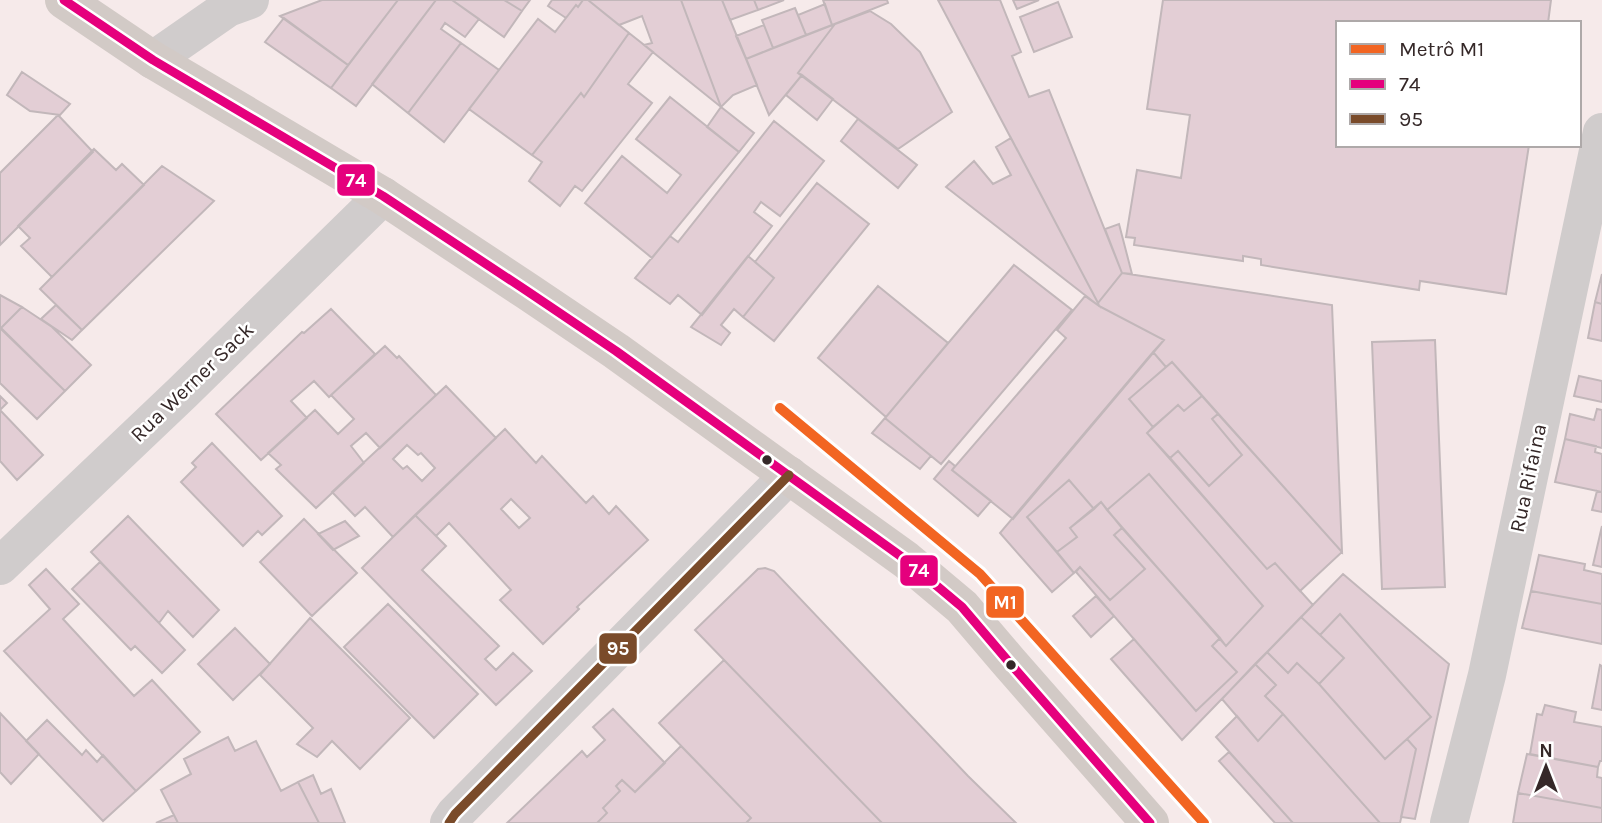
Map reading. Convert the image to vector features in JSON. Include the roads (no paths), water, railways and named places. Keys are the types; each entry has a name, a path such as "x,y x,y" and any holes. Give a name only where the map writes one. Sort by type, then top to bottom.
{"main road":[{"path":"64,0 153,60 383,196 616,351 906,560 962,607 1150,823"}],"street":[{"path":"153,60 228,8 250,0"},
{"name":"Rua Rifaina","path":"1449,823 1489,662 1602,132"},
{"name":"Rua Werner Sack","path":"0,566 383,196"},
{"path":"449,823 789,475"}],"metro line":[{"name":"M1","path":"780,408 980,574 1204,823"}]}
